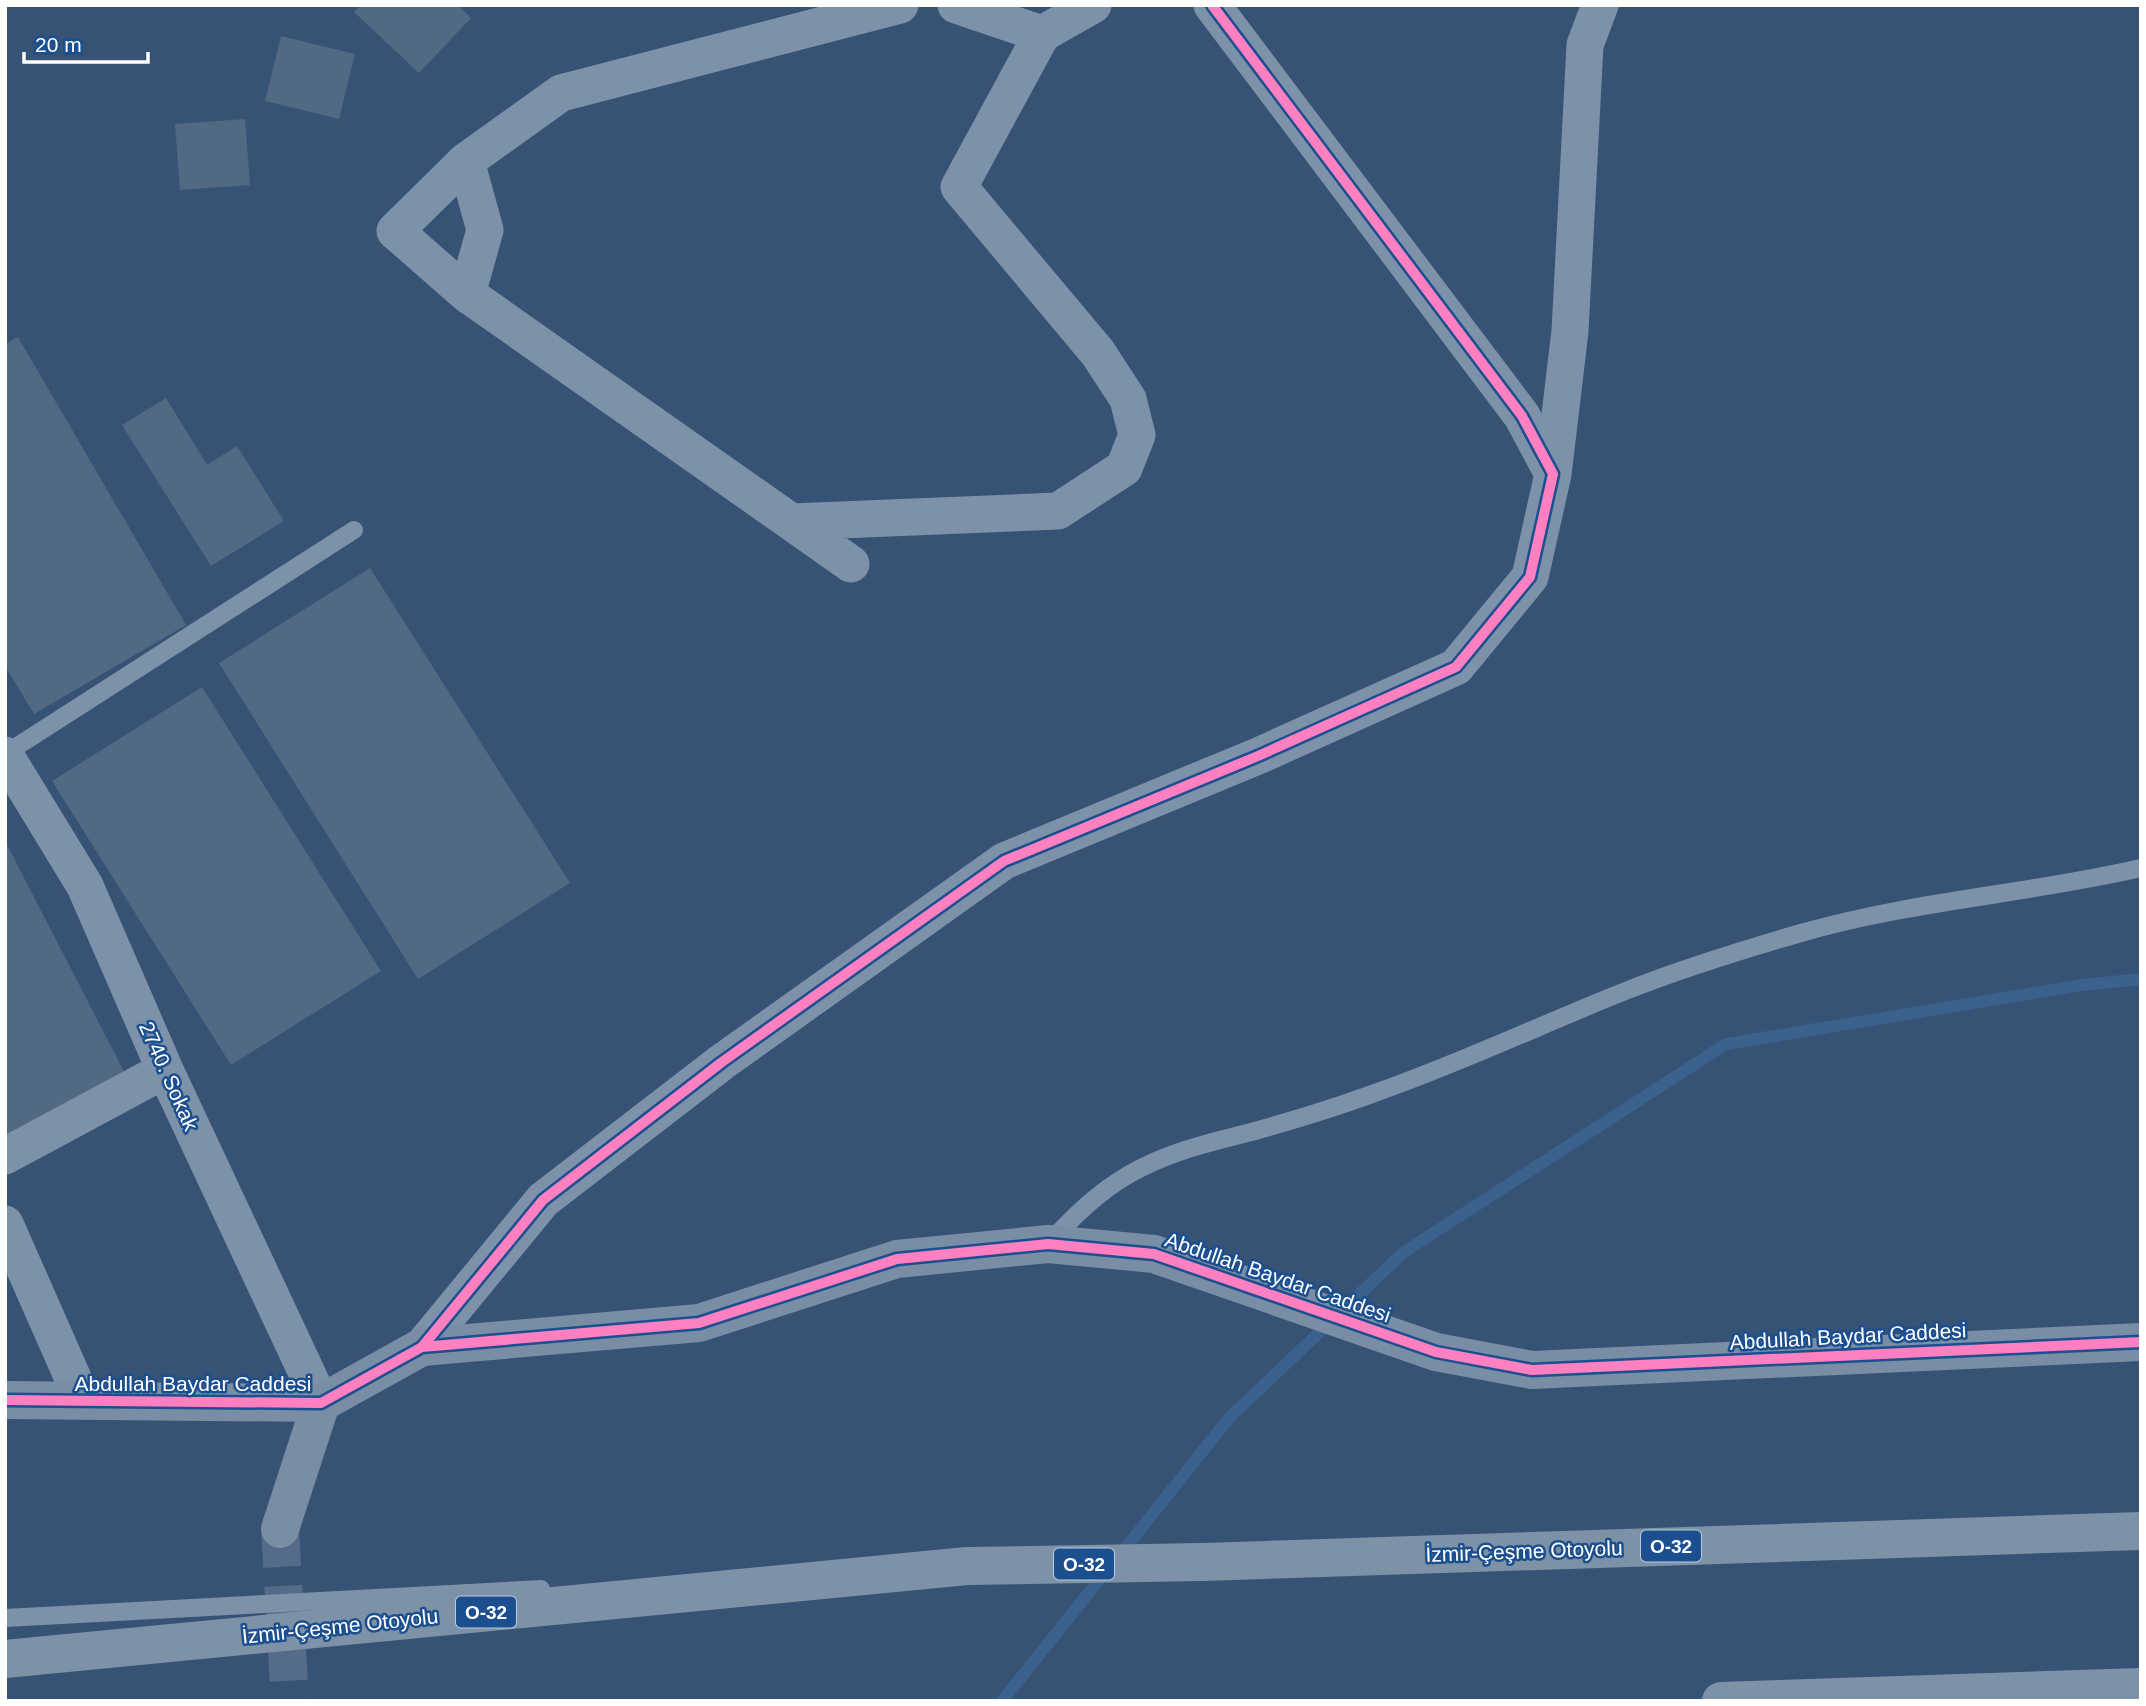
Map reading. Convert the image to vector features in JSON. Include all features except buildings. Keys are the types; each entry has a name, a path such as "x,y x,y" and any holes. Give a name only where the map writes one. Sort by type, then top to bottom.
{"highway":[{"name":"İzmir-Çeşme Otoyolu","path":"5,1659 967,1566 1202,1562 2141,1531"},
{"path":"1721,1701 2141,1687"}],"street":[{"path":"851,564 467,294 396,231 466,161 561,93 900,5"},
{"path":"956,5 1042,34"},
{"path":"791,522 1058,510 1124,468 1137,435 1128,400 1098,353 959,187 1042,34 1093,5"},
{"path":"1212,5 1522,416 1553,474"},
{"path":"422,1347 543,1200 722,1062 1004,861 1258,756 1456,667 1530,577 1553,474 1570,331 1585,45 1600,5"},
{"path":"466,161 485,230 467,294"},
{"name":"2740. Sokak","path":"5,755 85,886 165,1070 321,1403"},
{"path":"5,1156 165,1070"},
{"path":"5,1224 83,1401"},
{"name":"Abdullah Baydar Caddesi","path":"5,1400 321,1403 422,1347 699,1323 897,1259 1048,1244 1154,1254 1436,1352 1532,1370 2141,1342"},
{"path":"279,1529 321,1403"}],"lane":[{"path":"5,755 354,530"},
{"path":"1048,1244 1102,1191 1163,1158 1182,1150 1282,1124 1371,1095 1459,1062 1629,989 1713,960 1803,932 1895,910 2141,868"},
{"path":"5,1618 967,1566"}],"waterway":[{"path":"1119,1556 1229,1418 1404,1252 1726,1044 2082,985 2141,979"},
{"path":"1002,1701 1107,1570"}],"tunnel":[{"path":"280,1529 290,1701"}],"cycle path":[{"path":"422,1347 543,1200 722,1062 1004,861 1258,756 1456,667 1530,577 1553,474 1522,416 1212,5"},
{"path":"5,1400 321,1403 422,1347 699,1323 897,1259 1048,1244 1154,1254 1436,1352 1532,1370 2141,1342"}]}
